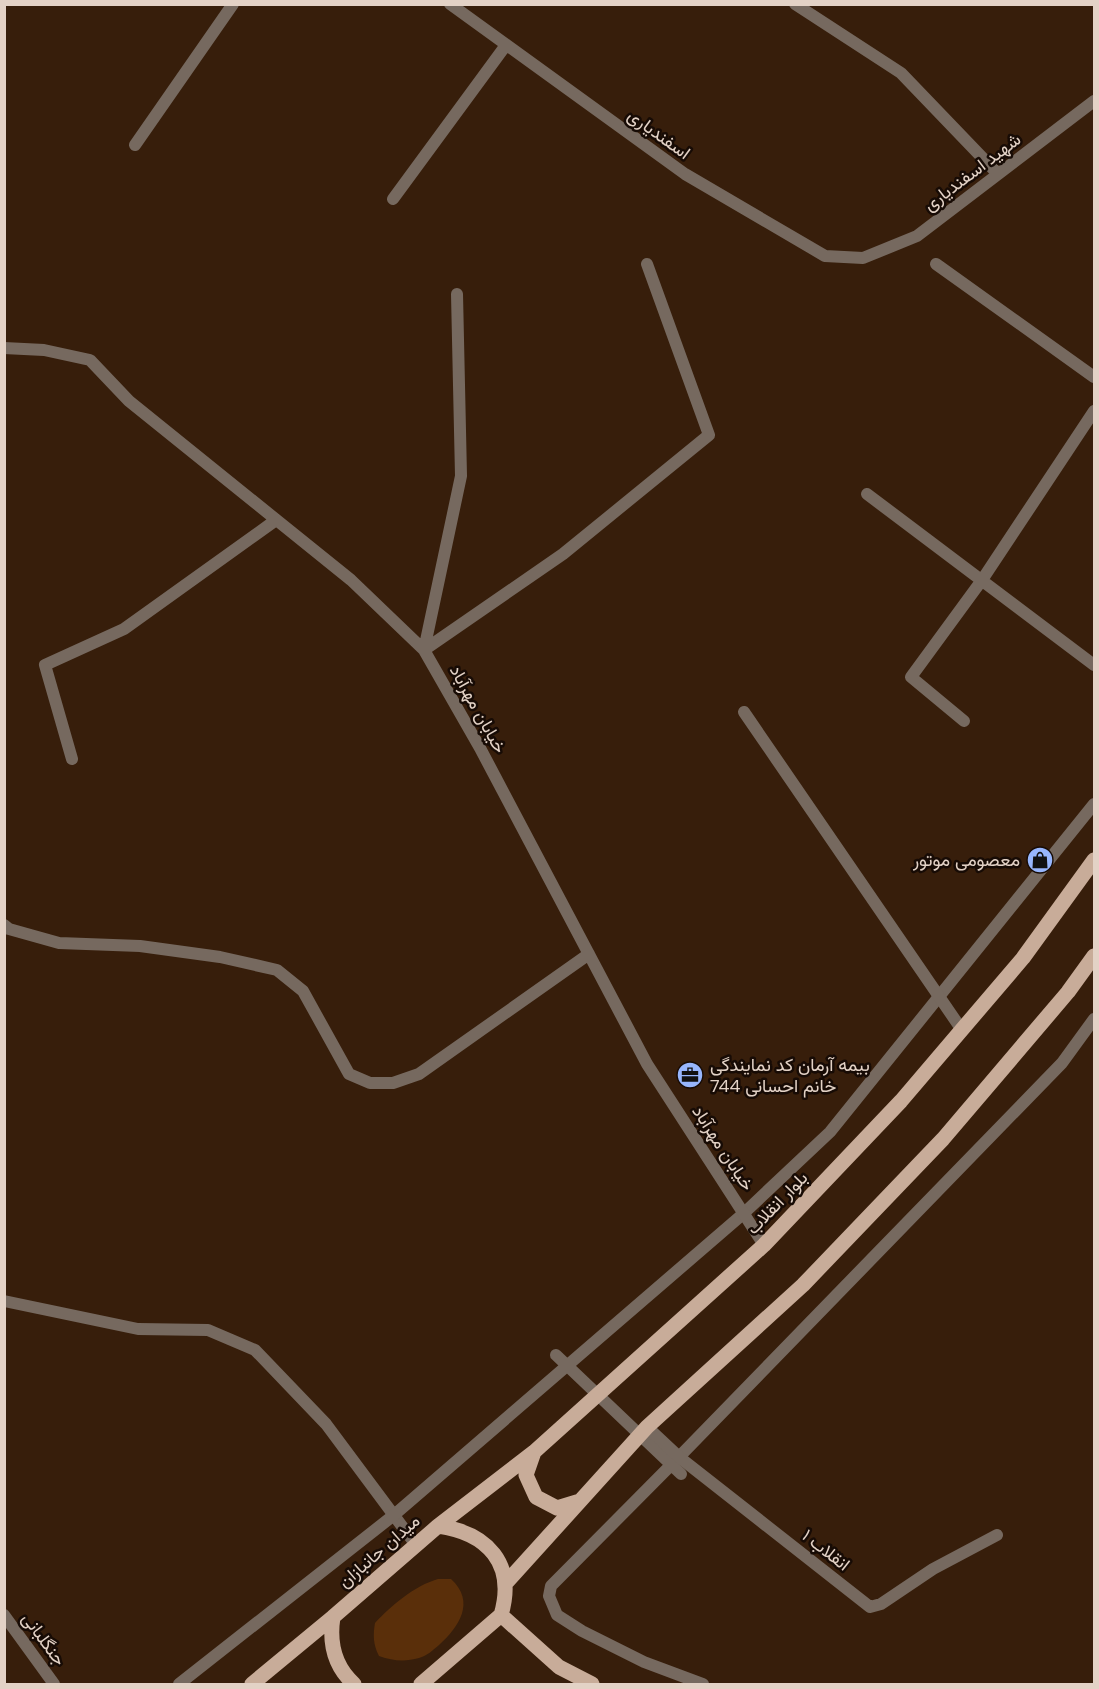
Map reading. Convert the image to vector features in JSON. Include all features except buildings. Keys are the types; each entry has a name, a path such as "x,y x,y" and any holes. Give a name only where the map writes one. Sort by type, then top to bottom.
{"main road":[{"name":"بلوار انقلاب","path":"438,1526 534,1452 764,1245 901,1101 1023,958 1095,860"},
{"path":"506,1583 647,1426 803,1285 935,1148 1068,992 1095,956"},
{"path":"534,1452 526,1475 536,1497 557,1508 580,1501"},
{"name":"میدان جانبازان","path":"252,1684 438,1526 462,1531 483,1542 494,1553 506,1583 506,1599 501,1615"},
{"path":"422,1684 501,1615 559,1667 592,1684"},
{"path":"333,1617 332,1643 335,1656 340,1668 354,1684"}],"street":[{"path":"135,145 233,4"},
{"name":"اسفندیاری","path":"450,4 685,174 825,256 863,258"},
{"path":"795,4 901,73 998,174"},
{"path":"393,199 506,45"},
{"name":"شهید اسفندیاری","path":"863,258 917,236 1095,101"},
{"path":"424,650 563,554 709,435 647,264"},
{"path":"936,264 1095,377"},
{"path":"424,650 461,476 457,294"},
{"name":"خیابان مهرآباد","path":"4,348 44,350 90,360 129,402 351,580 424,650 480,748 647,1064 764,1245"},
{"path":"964,722 910,677 982,580 1095,411"},
{"path":"867,494 1095,665"},
{"path":"72,759 45,665 124,629 276,520"},
{"path":"744,712 962,1030"},
{"path":"179,1684 394,1515 743,1214 830,1132 1095,804"},
{"path":"4,925 9,929 58,943 140,946 220,957 277,970 303,991 349,1074 370,1083 393,1083 418,1074 589,954"},
{"path":"703,1684 644,1662 582,1631 557,1615 549,1596 551,1586 680,1457 1062,1063 1095,1019"},
{"path":"4,1301 138,1329 208,1330 255,1350 326,1424 416,1545"},
{"path":"556,1354 681,1474"},
{"name":"انقلاب ۱","path":"647,1426 680,1457 870,1607 881,1604 933,1569 997,1535"},
{"name":"جنگلبانی","path":"4,1616 54,1684"}],"shaded area":[{"path":"438,1579 451,1579 462,1596 462,1614 453,1630 430,1653 422,1657 399,1660 379,1656 374,1640 375,1623 404,1597 420,1586"}],"place":[{"name":"معصومی موتور","path":"1040,860"},
{"name":"بیمه آرمان کد نمایندگی 744 خانم احسانی","path":"690,1075"}]}
